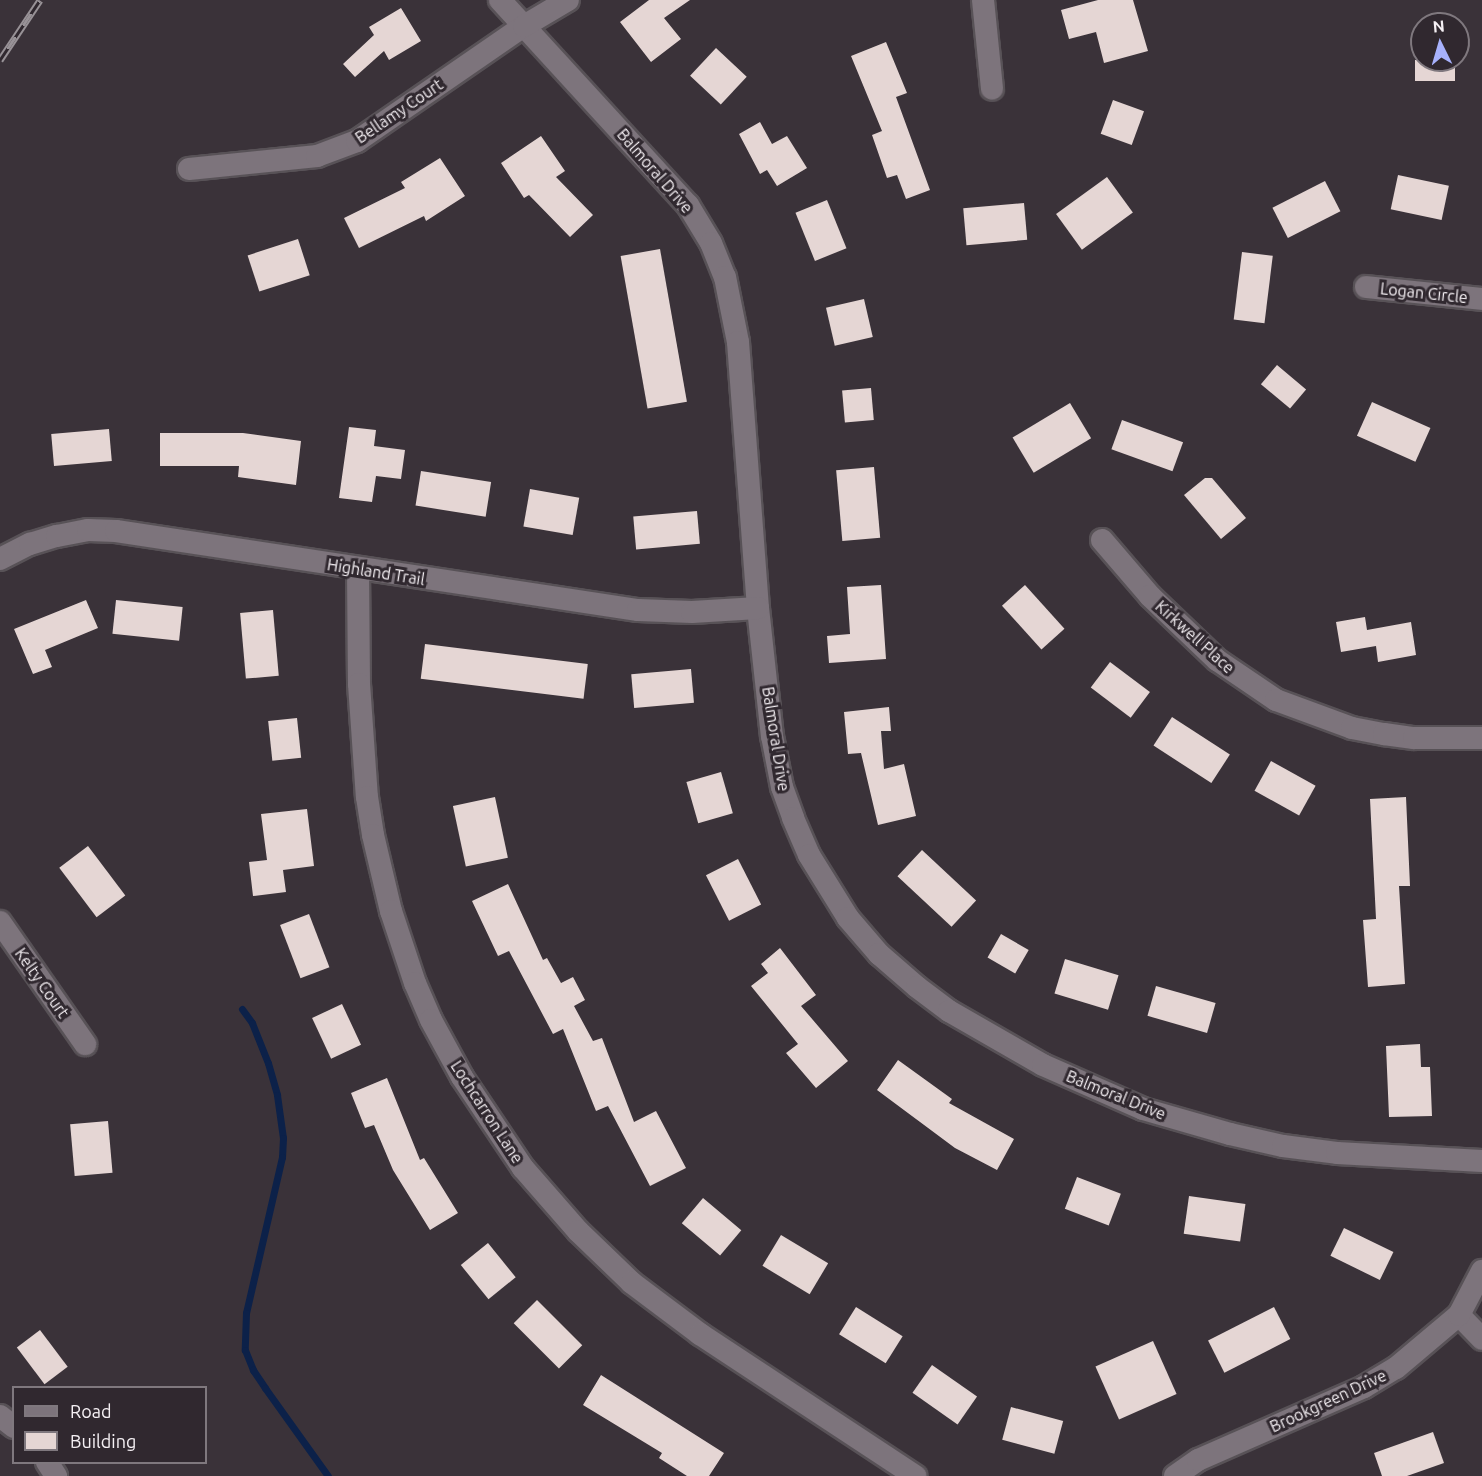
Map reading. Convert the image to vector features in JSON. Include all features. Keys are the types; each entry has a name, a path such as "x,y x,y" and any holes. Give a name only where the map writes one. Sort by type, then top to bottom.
{"street":[{"name":"Balmoral Drive","path":"500,0 688,205 711,243 725,277 738,342 758,608 772,736 782,787 793,818 815,866 848,918 879,954 916,987 949,1011 1034,1060 1143,1109 1230,1134 1283,1146 1337,1153 1482,1161"},
{"name":"Bellamy Court","path":"189,169 317,156 357,141 524,26 568,0"},
{"path":"983,0 992,89"},
{"name":"Logan Circle","path":"1366,287 1482,299"},
{"name":"Highland Trail","path":"0,559 30,544 57,536 88,530 116,531 638,610 692,612 758,608"},
{"name":"Kirkwell Place","path":"1102,540 1150,596 1217,660 1276,700 1352,728 1384,735 1414,738 1482,738"},
{"name":"Lochcarron Lane","path":"358,569 359,696 367,797 373,835 391,910 415,983 431,1020 462,1077 523,1168 578,1231 632,1283 700,1334 915,1476"},
{"name":"Kelty Court","path":"0,922 85,1044"},
{"name":"Brookgreen Drive","path":"1174,1476 1198,1460 1364,1387 1396,1368 1425,1347 1459,1315 1482,1271"},
{"path":"1459,1315 1482,1339"},
{"path":"0,1416 12,1425"}],"building":[{"path":"649,0 690,0 664,18 681,39 651,62 620,22"},
{"path":"1098,0 1133,0 1148,51 1104,63 1096,32 1069,39 1061,10"},
{"path":"401,8 421,41 389,60 384,51 355,77 343,64 374,35 369,27"},
{"path":"886,42 907,93 896,97 930,190 906,199 897,175 887,178 872,135 882,131 851,56"},
{"path":"716,48 747,77 721,104 690,76"},
{"path":"1415,72 1455,72 1455,81 1415,81"},
{"path":"1113,100 1144,111 1132,145 1101,134"},
{"path":"760,122 772,144 787,136 807,168 777,186 767,170 760,174 739,134"},
{"path":"541,136 565,171 556,177 593,215 570,237 529,195 524,198 501,163"},
{"path":"440,158 465,196 426,221 424,216 359,248 344,218 405,188 401,182"},
{"path":"1398,175 1449,186 1442,220 1391,209"},
{"path":"1107,177 1133,213 1082,250 1056,214"},
{"path":"1325,181 1340,211 1288,238 1272,208"},
{"path":"827,200 846,248 815,261 795,213"},
{"path":"1024,203 1027,240 966,245 963,208"},
{"path":"298,239 310,275 259,292 248,255"},
{"path":"660,249 687,402 648,409 621,256"},
{"path":"1242,252 1273,256 1264,323 1234,319"},
{"path":"864,299 873,337 835,346 826,308"},
{"path":"1277,365 1306,389 1290,409 1261,384"},
{"path":"871,388 874,420 845,422 842,391"},
{"path":"1372,402 1430,428 1415,462 1357,436"},
{"path":"1070,403 1091,438 1034,473 1013,438"},
{"path":"1122,420 1183,442 1172,471 1111,449"},
{"path":"349,427 376,430 374,446 405,450 401,479 376,476 372,502 339,498"},
{"path":"109,429 112,461 54,466 51,434"},
{"path":"160,433 243,433 301,441 296,485 238,477 239,466 160,466"},
{"path":"874,467 880,538 842,541 836,470"},
{"path":"421,471 491,482 486,517 416,506"},
{"path":"1205,478 1212,478 1246,518 1221,539 1184,495"},
{"path":"530,489 579,498 573,535 523,526"},
{"path":"697,511 700,544 636,549 633,517"},
{"path":"881,585 886,659 829,663 827,636 850,634 847,587"},
{"path":"1025,585 1064,629 1041,650 1002,606"},
{"path":"86,600 98,628 45,650 52,667 33,674 14,629"},
{"path":"116,600 183,607 179,641 112,634"},
{"path":"273,610 279,676 246,679 240,613"},
{"path":"1365,617 1367,630 1411,622 1416,655 1378,662 1376,646 1341,652 1336,622"},
{"path":"425,644 588,664 584,699 421,679"},
{"path":"1110,662 1150,692 1131,718 1091,688"},
{"path":"691,669 694,703 634,708 631,674"},
{"path":"889,707 891,731 881,731 884,769 904,764 916,816 878,825 861,753 848,754 844,712"},
{"path":"1172,717 1230,755 1211,783 1153,746"},
{"path":"297,718 301,758 272,761 268,721"},
{"path":"1271,761 1316,786 1299,815 1255,791"},
{"path":"721,772 733,813 698,823 686,782"},
{"path":"495,797 508,858 466,867 453,806"},
{"path":"1406,797 1410,886 1399,886 1405,984 1368,987 1363,920 1376,919 1370,799"},
{"path":"307,809 314,866 283,870 286,892 253,896 249,862 267,860 261,814"},
{"path":"88,846 125,896 97,917 59,868"},
{"path":"922,850 976,900 952,927 897,876"},
{"path":"738,859 761,904 729,921 706,875"},
{"path":"508,884 543,960 547,958 561,983 573,977 585,1000 574,1006 593,1041 602,1038 634,1122 656,1111 686,1168 650,1186 608,1106 596,1111 563,1029 553,1034 509,951 498,956 472,901"},
{"path":"309,914 329,967 300,978 280,925"},
{"path":"1001,934 1029,950 1015,973 988,957"},
{"path":"780,948 816,995 801,1006 848,1061 816,1088 786,1053 798,1044 751,986 768,973 761,964"},
{"path":"1065,959 1119,975 1108,1010 1054,993"},
{"path":"1156,986 1216,1003 1207,1033 1147,1016"},
{"path":"342,1004 361,1045 331,1059 312,1018"},
{"path":"1420,1044 1421,1067 1430,1067 1432,1116 1389,1117 1386,1046"},
{"path":"898,1060 952,1099 949,1103 1014,1139 997,1170 955,1148 877,1090"},
{"path":"387,1078 420,1160 424,1158 458,1213 430,1230 393,1170 374,1125 365,1128 351,1093"},
{"path":"108,1121 113,1173 75,1176 70,1124"},
{"path":"1077,1177 1121,1194 1109,1226 1065,1209"},
{"path":"1189,1196 1245,1204 1240,1242 1184,1234"},
{"path":"703,1198 741,1230 720,1255 682,1223"},
{"path":"1344,1228 1393,1252 1380,1280 1330,1256"},
{"path":"781,1235 828,1263 810,1294 762,1266"},
{"path":"488,1243 516,1277 488,1299 461,1265"},
{"path":"537,1300 582,1345 559,1369 514,1323"},
{"path":"856,1307 903,1336 886,1363 839,1334"},
{"path":"1274,1307 1290,1339 1224,1373 1208,1341"},
{"path":"40,1330 68,1367 45,1384 17,1347"},
{"path":"1153,1341 1177,1394 1119,1420 1095,1367"},
{"path":"932,1365 977,1397 958,1424 912,1393"},
{"path":"601,1375 724,1453 709,1476 687,1476 659,1458 662,1453 583,1405"},
{"path":"1011,1407 1063,1421 1054,1454 1002,1440"},
{"path":"1433,1432 1444,1463 1407,1476 1382,1476 1374,1453"}],"waterway":[{"path":"242,1009 252,1023 268,1063 277,1095 283,1138 282,1157 246,1313 245,1350 253,1370 328,1476"}],"railway":[{"path":"0,60 40,0"}]}
